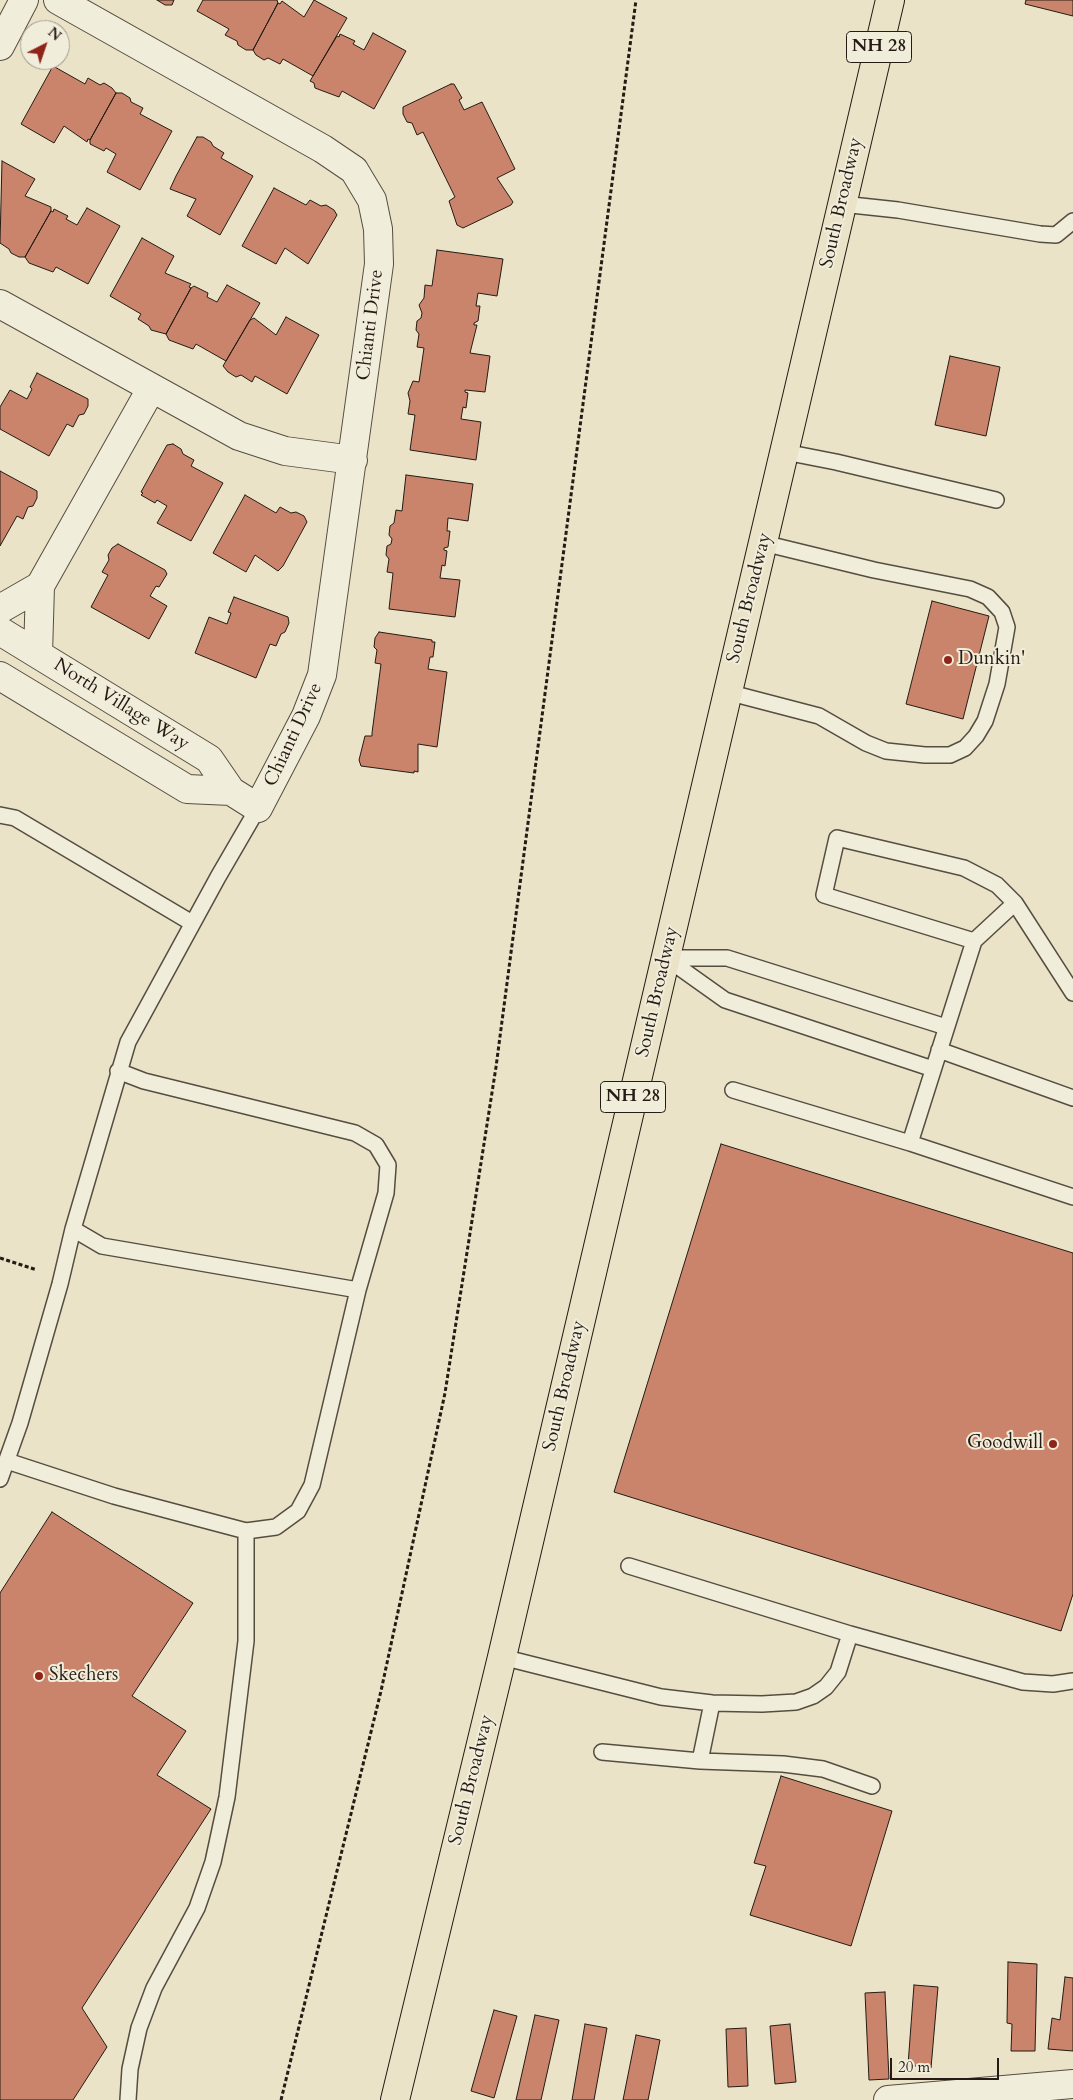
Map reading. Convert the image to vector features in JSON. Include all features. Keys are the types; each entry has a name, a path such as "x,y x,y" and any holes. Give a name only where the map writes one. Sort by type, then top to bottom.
{"main road":[{"name":"South Broadway","path":"395,2100 502,1656 890,0"}],"street":[{"path":"0,46 24,0"},
{"name":"Chianti Drive","path":"58,0 323,149 354,170 372,200 378,229 379,264 322,675 306,716 258,808"},
{"path":"0,304 239,436 284,451 353,460"},
{"path":"38,654 40,586 151,389"},
{"path":"0,609 40,586"},
{"name":"North Village Way","path":"0,631 209,759 231,791 258,808"},
{"name":"North Village Way","path":"0,676 187,789 231,791"},
{"path":"888,2100 1073,2084"}],"lane":[{"path":"842,204 898,210 1040,234 1056,235 1073,221"},
{"path":"785,452 996,500"},
{"path":"727,692 819,716 866,743 886,751 950,755 965,748 976,736 985,721 997,684 1007,628 1002,612 988,597 970,589 874,570 763,543"},
{"path":"0,1479 20,1424 118,1071 136,1025 258,808"},
{"path":"0,815 15,818 192,923"},
{"path":"974,941 824,895 837,838 964,868 997,885 1015,904 1073,993"},
{"path":"910,1143 974,941 1015,904"},
{"path":"666,958 727,958 946,1027"},
{"path":"666,958 725,1000 933,1069"},
{"path":"939,1050 1073,1098"},
{"path":"7,1461 114,1496 246,1531 276,1527 298,1511 312,1485 358,1290 386,1193 388,1165 376,1145 355,1133 144,1080 118,1071"},
{"path":"733,1090 910,1143 1073,1197"},
{"path":"73,1229 102,1246 358,1290"},
{"path":"128,2100 130,2069 139,2028 154,1988 197,1908 213,1862 227,1797 246,1641 246,1531"},
{"path":"629,1566 850,1634 1023,1682 1053,1684 1073,1681"},
{"path":"502,1656 661,1697 712,1703 762,1704 796,1702 813,1696 826,1687 838,1672 850,1634"},
{"path":"700,1761 712,1703"},
{"path":"602,1752 700,1761 799,1766 823,1770 872,1786"}],"path":[{"path":"281,2100 382,1691 445,1393 496,1066 636,0"},
{"path":"0,1258 37,1270"}],"building":[{"path":"157,0 174,0 172,5 165,5"},
{"path":"203,0 277,0 278,3 253,50 246,50 238,45 237,41 225,35 229,29 197,11"},
{"path":"314,0 347,18 313,76 283,59 280,64 268,58 264,60 256,55 253,50 278,3 280,4 282,1 304,17"},
{"path":"1026,0 1073,0 1073,16 1025,4"},
{"path":"373,33 406,51 374,109 342,91 339,97 315,88 314,83 310,81 337,36 339,37 340,34 355,41 353,44 364,50"},
{"path":"51,70 60,70 85,84 88,78 100,85 104,83 116,93 90,140 88,139 87,142 64,126 54,143 21,124"},
{"path":"454,84 462,98 459,100 464,110 482,102 515,169 497,178 513,202 511,205 463,228 457,225 449,201 455,197 423,132 417,135 412,123 407,122 403,114 403,107"},
{"path":"116,93 122,93 130,98 131,102 143,108 140,114 172,131 140,190 107,172 116,154 106,148 104,151 90,144 90,140"},
{"path":"197,137 203,137 211,142 213,146 224,153 221,158 253,176 220,235 187,216 196,199 170,189"},
{"path":"2,161 35,179 25,196 51,207 51,211 25,257 19,257 11,253 9,249 0,243"},
{"path":"274,188 306,205 310,200 321,206 326,205 334,210 337,215 308,264 285,248 276,264 242,246"},
{"path":"87,208 120,226 88,284 56,267 53,272 29,263 25,257 51,211 53,212 54,209 68,216 66,219 77,225"},
{"path":"142,238 174,256 165,273 191,284 189,287 191,288 166,334 151,330 149,326 138,319 141,314 110,296"},
{"path":"437,250 503,259 497,296 478,293 476,306 480,306 478,321 474,323 474,325 477,325 470,353 490,356 485,392 465,390 468,393 466,408 463,407 461,419 481,422 476,460 410,450 415,415 408,414 410,401 408,393 413,381 419,382 424,348 417,347 419,334 416,330 417,321 421,318 422,313 419,305 424,298 425,285 432,286"},
{"path":"227,285 260,303 226,361 196,344 193,349 169,340 166,334 191,288 194,286 208,293 207,297 217,302"},
{"path":"286,317 319,335 287,394 255,376 252,382 241,375 236,377 228,372 223,366 250,320 254,318 276,335"},
{"path":"950,356 1000,367 986,436 935,425"},
{"path":"37,373 88,399 88,406 84,414 79,415 73,427 67,424 49,456 0,429 0,407 10,390 27,399 32,389 30,387"},
{"path":"173,444 181,449 183,454 194,460 191,466 223,483 191,541 157,523 167,506 157,500 155,503 141,495 167,445"},
{"path":"0,471 37,491 37,498 33,506 28,507 23,519 17,516 0,546"},
{"path":"406,475 473,484 468,521 448,518 447,531 450,531 448,547 444,548 447,551 445,566 442,565 440,578 460,580 455,617 389,609 393,573 387,572 389,559 386,555 387,546 391,544 390,526 394,523 396,510 402,511"},
{"path":"245,495 276,513 280,507 291,513 296,512 304,516 307,522 283,566 278,571 255,555 246,572 213,553"},
{"path":"118,544 165,570 167,574 159,587 156,586 150,596 167,606 149,639 91,607 108,575 102,572 109,560 108,555 112,548"},
{"path":"234,597 288,617 289,623 285,632 281,634 276,646 270,644 256,678 195,653 209,617 227,624 231,613 228,612"},
{"name":"Dunkin'","path":"932,601 989,616 963,719 906,704"},
{"path":"379,632 432,640 432,642 435,642 433,657 430,657 428,669 447,672 437,747 418,744 418,772 361,766 359,760 365,736 372,736 381,664 375,663 377,650 374,647 375,638"},
{"path":"721,1144 1073,1253 1073,1594 1061,1631 614,1492"},
{"path":"52,1512 193,1603 132,1696 186,1731 157,1775 211,1809 82,2008 107,2047 73,2100 0,2100 0,1593"},
{"path":"781,1776 892,1811 851,1946 750,1915 766,1866 754,1863"},
{"path":"1008,1962 1037,1964 1035,2051 1011,2051 1012,2024 1007,2023"},
{"path":"1065,1977 1073,1978 1073,2051 1048,2049 1052,2018 1060,2020"},
{"path":"914,1985 938,1987 931,2068 908,2065"},
{"path":"885,1992 889,2079 869,2080 865,1993"},
{"path":"494,2010 517,2016 494,2098 471,2091"},
{"path":"535,2015 559,2020 541,2100 516,2100"},
{"path":"585,2024 607,2028 594,2100 572,2100"},
{"path":"790,2024 796,2082 775,2084 770,2026"},
{"path":"746,2028 748,2086 728,2087 726,2029"},
{"path":"636,2035 660,2040 648,2100 623,2100"}],"place":[{"name":"Dunkin'","path":"948,660"},
{"name":"Goodwill","path":"1053,1444"},
{"name":"Skechers","path":"39,1676"}]}
